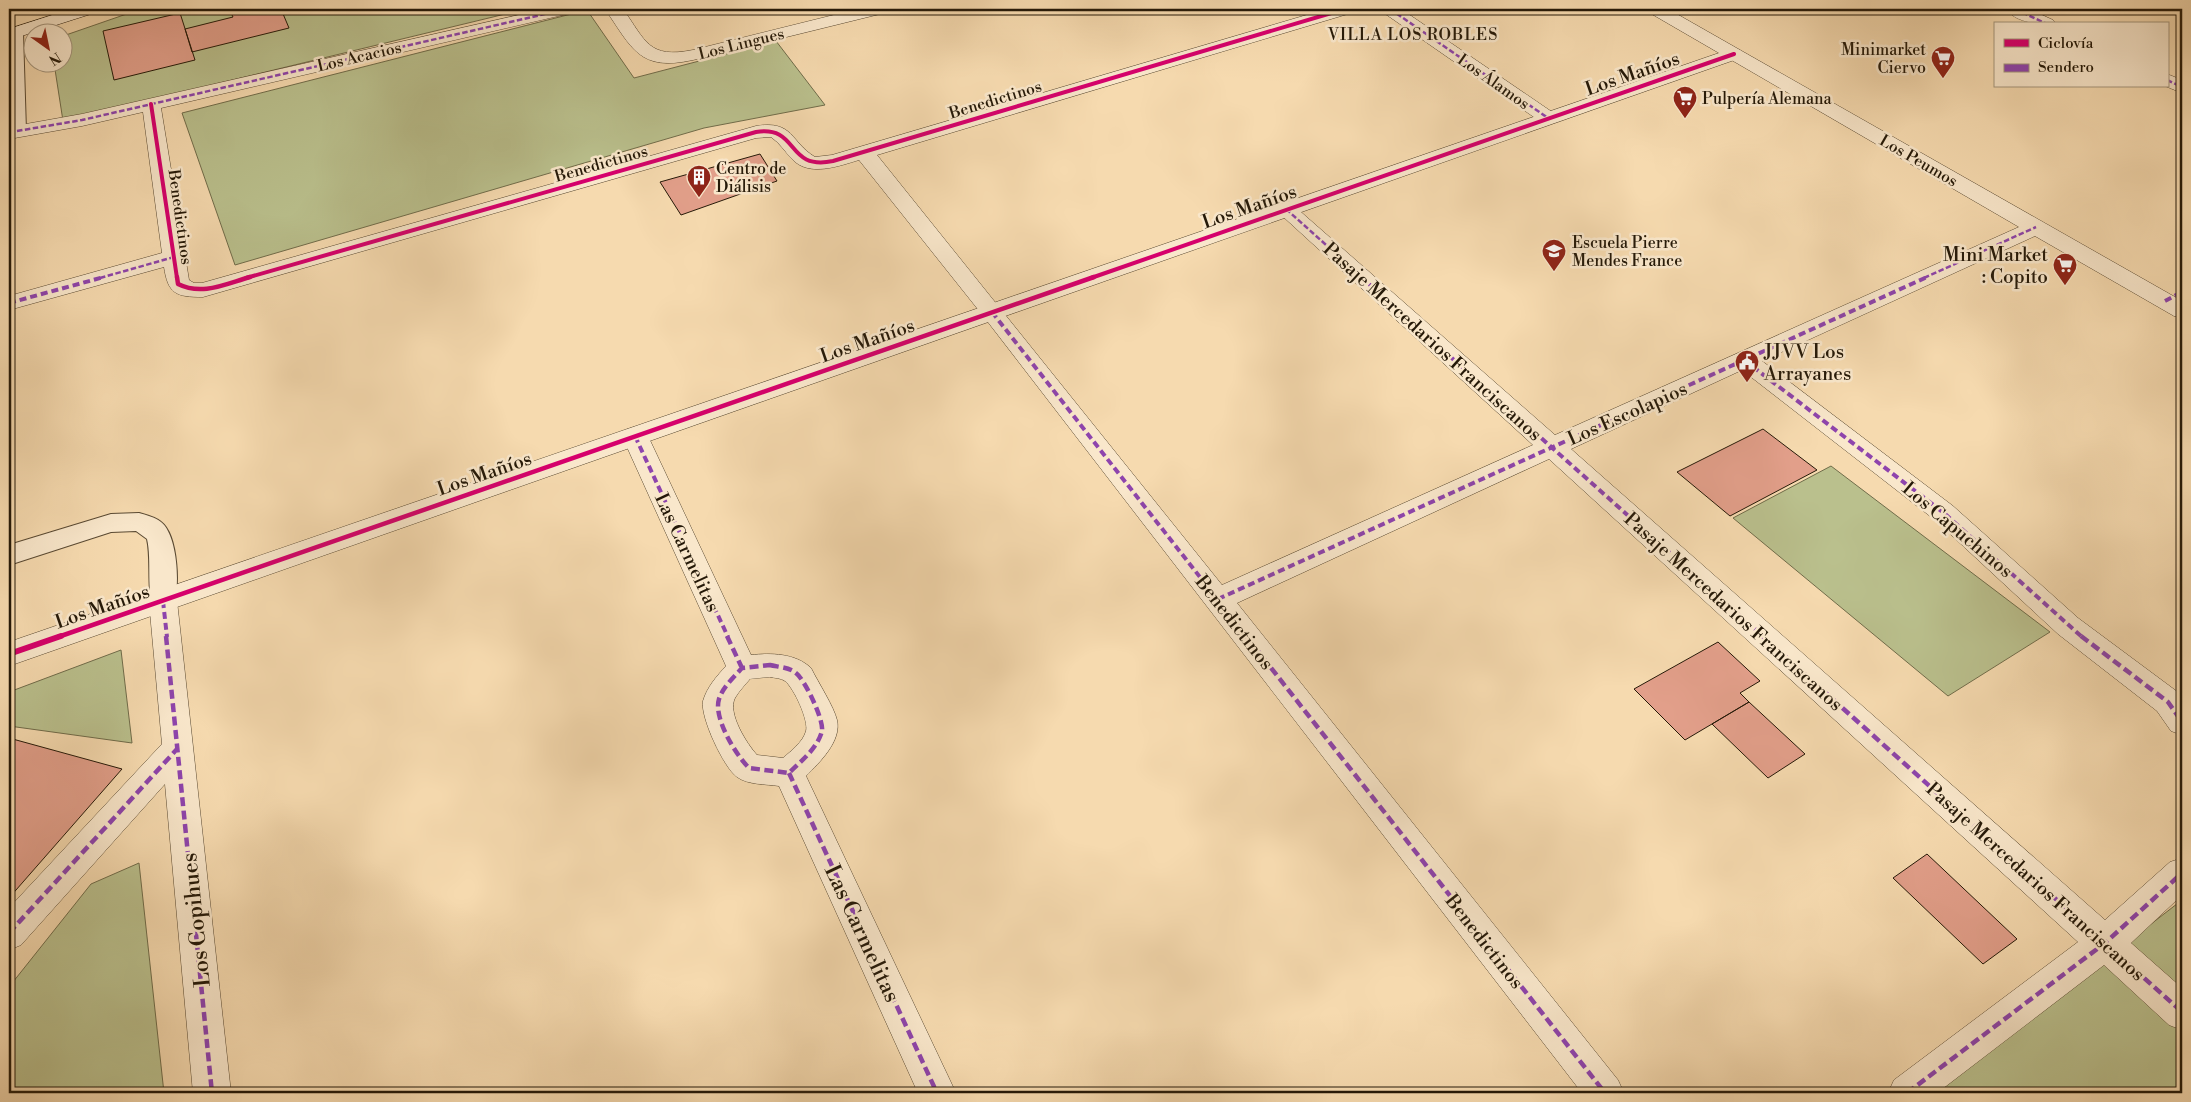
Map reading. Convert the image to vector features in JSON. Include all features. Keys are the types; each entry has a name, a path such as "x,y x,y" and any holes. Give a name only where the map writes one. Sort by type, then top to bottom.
{"street":[{"path":"12,34 88,9"},
{"name":"Los Acacios","path":"151,104 567,9"},
{"name":"Los Lingues","path":"614,9 644,52 661,58 693,56 878,9"},
{"name":"Benedictinos","path":"151,104 178,284 190,290 203,290 762,131 778,133 807,161 815,163 864,152 1345,9"},
{"name":"Los Álamos","path":"1390,9 1548,118"},
{"name":"Los Peumos","path":"1656,9 2036,227 2176,302"},
{"path":"2016,9 2044,22"},
{"name":"Los Mañíos","path":"9,654 1734,54"},
{"path":"2168,80 2182,87"},
{"path":"13,132 59,125 151,104"},
{"name":"Benedictinos","path":"864,152 992,312 1605,1093"},
{"name":"Pasaje Mercedarios Franciscanos","path":"1286,210 2182,1012"},
{"name":"Los Escolapios","path":"1218,599 2036,227"},
{"path":"9,303 174,257"},
{"name":"Los Capuchinos","path":"1744,360 1944,513 2068,626 2178,705"},
{"name":"Las Carmelitas","path":"635,436 742,668"},
{"name":"Los Copihues","path":"163,601 212,1093"},
{"path":"770,666 794,671 819,712 822,720 819,738 815,747 790,773 749,768 740,758 721,719 718,705 722,694 742,668 770,666"},
{"path":"9,933 178,748"},
{"name":"Las Carmelitas","path":"790,773 937,1093"},
{"path":"1907,1093 2104,943 2182,873"}],"lane":[{"path":"12,34 13,132"},
{"path":"9,555 111,523 139,522 152,528 159,536 163,554 163,601"}],"green space":[{"path":"141,9 526,9 63,121 55,72 72,72 72,33"},
{"path":"587,10 634,78 776,41 825,105 704,128 235,265 182,113"},
{"path":"1831,466 2050,632 1948,696 1733,518"},
{"path":"121,650 132,743 9,726 9,692"},
{"path":"139,863 164,1093 9,1093 9,987 91,884"},
{"path":"2182,900 2182,1093 1933,1093"}],"building":[{"path":"229,9 281,9 289,28 192,52 185,29 233,17"},
{"path":"180,13 195,60 114,80 103,31"},
{"name":"Centro de Diálisis","path":"760,154 777,181 681,215 660,182"},
{"path":"1763,429 1817,470 1730,516 1677,472"},
{"path":"1718,642 1760,681 1740,693 1749,702 1685,740 1634,689"},
{"path":"1749,702 1805,754 1768,778 1712,724"},
{"path":"9,738 122,769 9,898"},
{"path":"1927,854 2017,939 1983,964 1893,878"}],"marked path":[{"path":"17,131 82,120 567,9"},
{"path":"1390,9 1548,118"},
{"path":"2015,9 2043,22"},
{"path":"2168,80 2182,87"},
{"path":"1286,209 2182,1012"},
{"path":"1218,599 2036,227"},
{"path":"9,303 174,257"},
{"path":"2165,301 2182,292"},
{"path":"992,312 1605,1093"},
{"path":"1744,360 1944,513 2068,626 2168,702 2182,722"},
{"path":"635,436 742,668"},
{"path":"163,601 212,1093"},
{"path":"770,665 794,671 800,677 822,720 822,730 815,747 789,773 749,768 739,756 724,729 719,711 718,704 721,694 742,668 770,665"},
{"path":"9,933 178,748"},
{"path":"789,773 937,1093"},
{"path":"1907,1093 2105,943 2182,873"}],"cycle path":[{"path":"151,104 178,284 190,290 203,290 756,132 770,131 778,133 808,162 833,161 1345,9"},
{"path":"9,654 1734,54"}],"place":[{"name":"Minimarket Ciervo","path":"1943,79"},
{"name":"Pulpería Alemana","path":"1685,119"},
{"name":"Centro de Diálisis","path":"699,198"},
{"name":"Escuela Pierre Mendes France","path":"1554,272"},
{"name":"Mini Market : Copito","path":"2065,286"},
{"name":"JJVV Los Arrayanes","path":"1747,383"}],"district":[{"name":"VILLA LOS ROBLES","path":"1413,34"}]}
